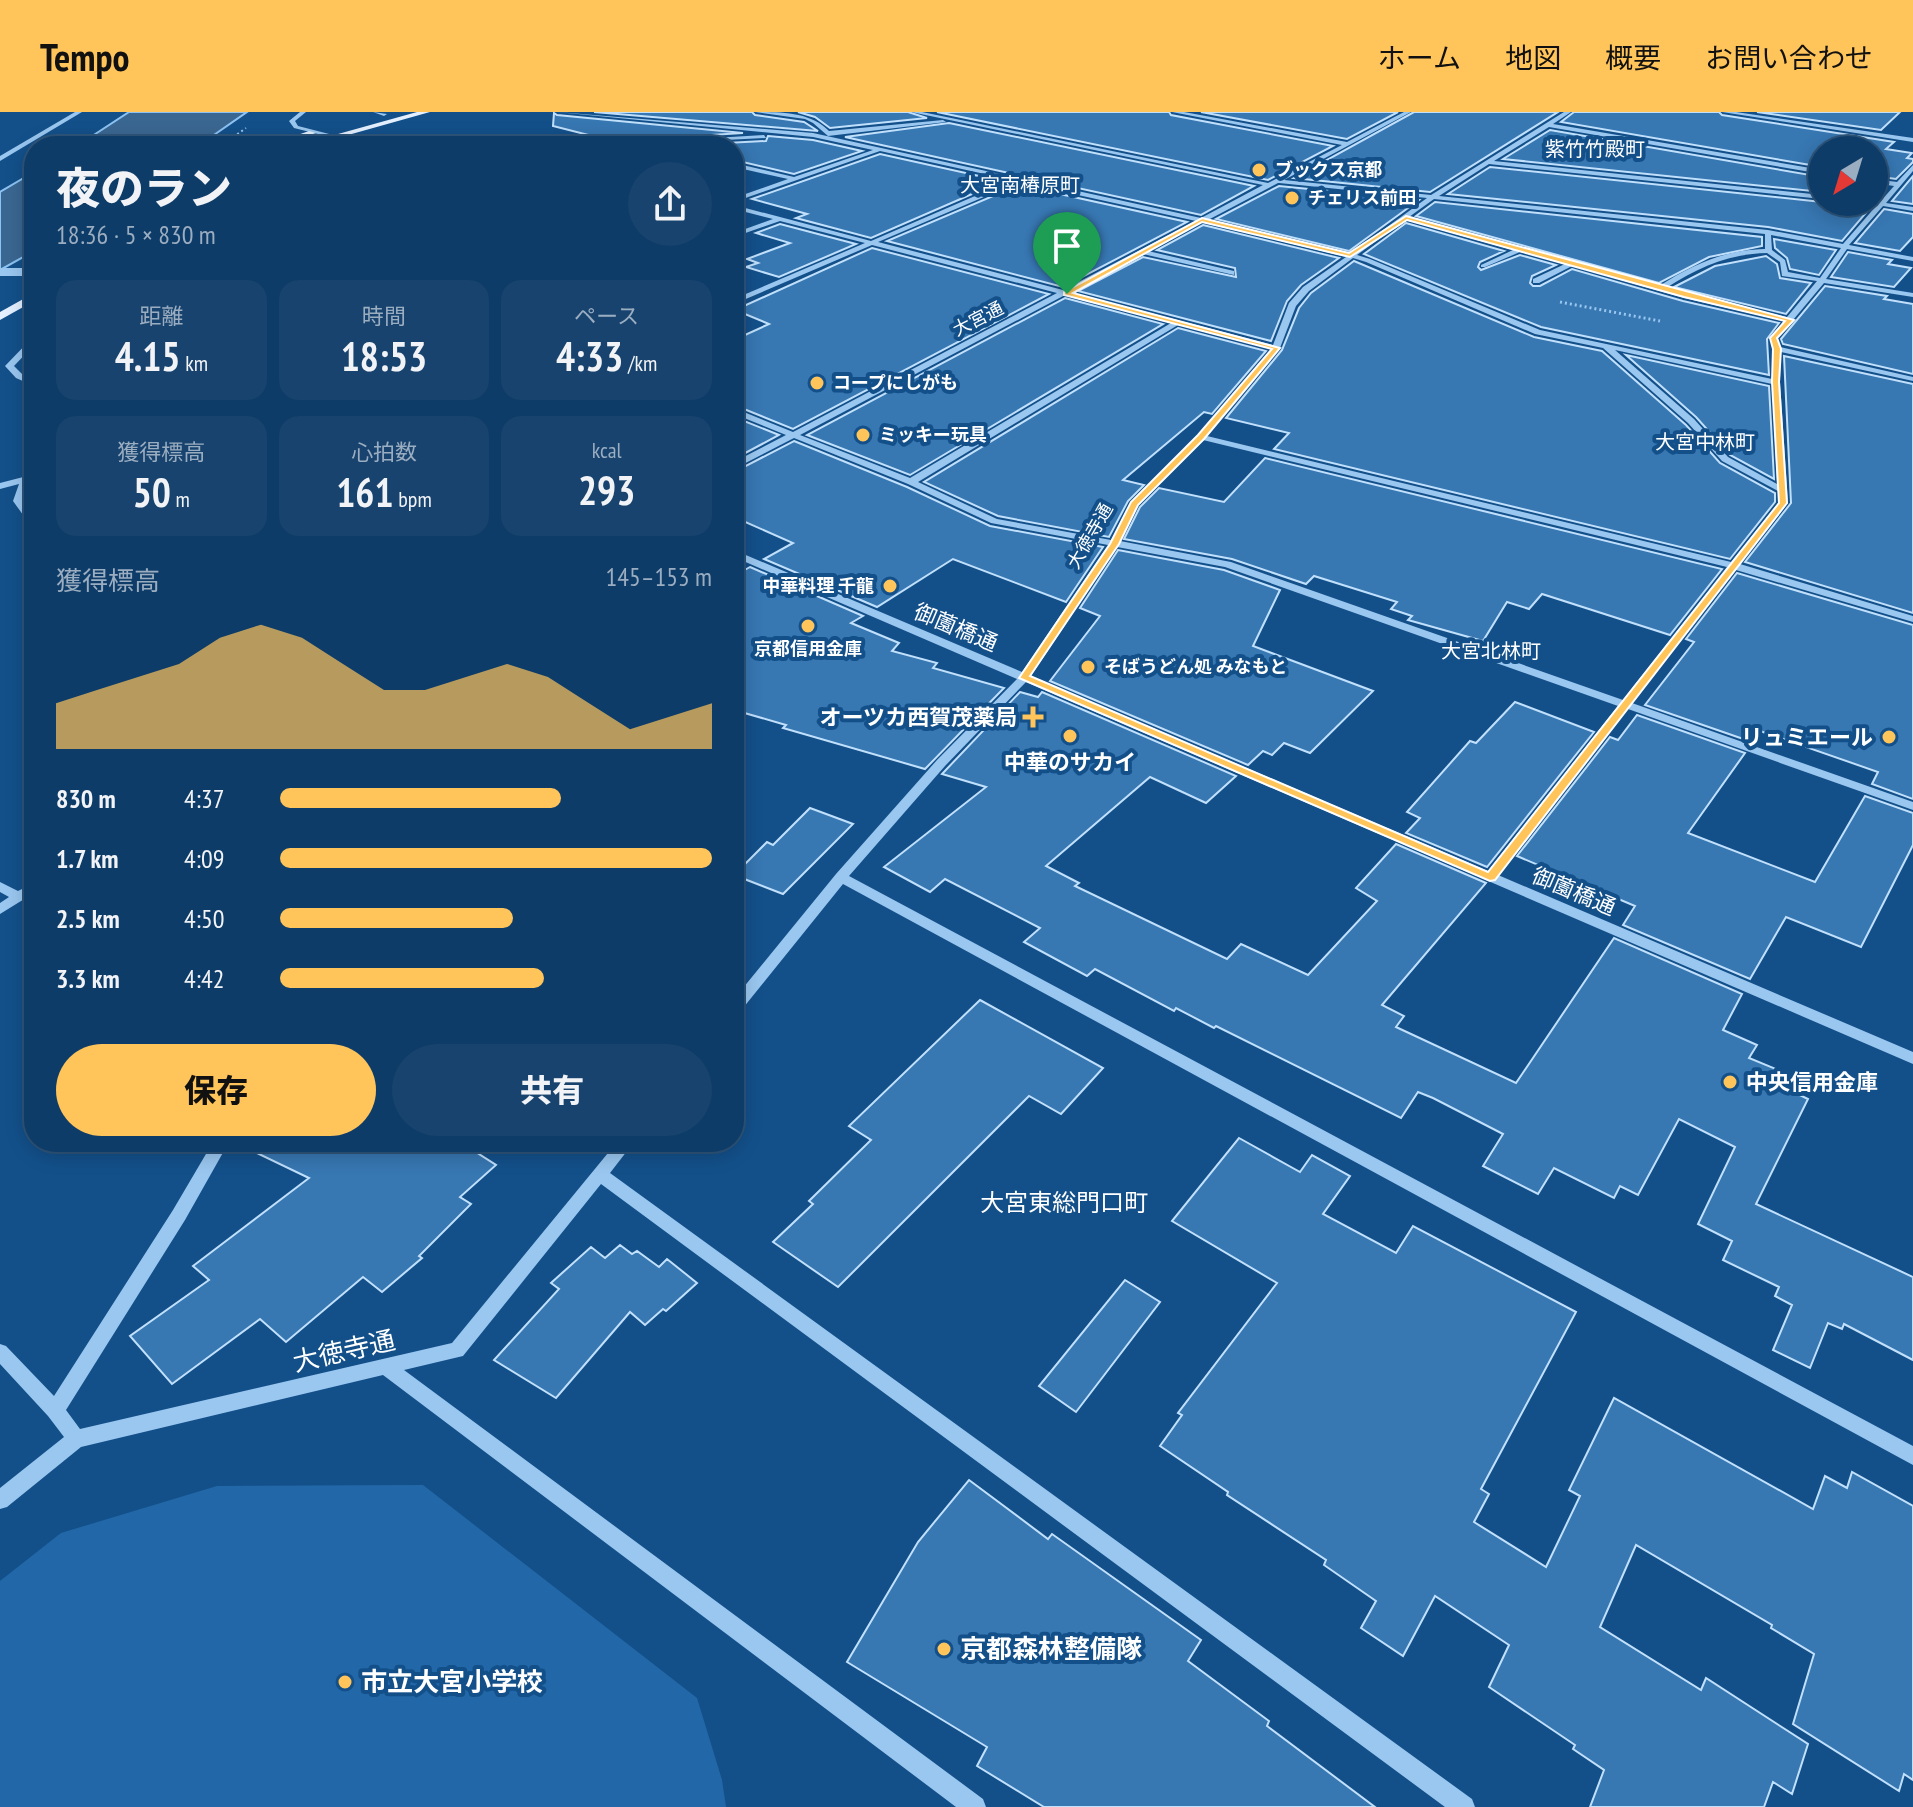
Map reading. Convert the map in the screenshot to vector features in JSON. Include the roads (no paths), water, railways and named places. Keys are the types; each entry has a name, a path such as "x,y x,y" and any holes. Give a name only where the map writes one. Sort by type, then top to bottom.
{"main road":[{"path":"334,136 426,112"},
{"path":"303,136 384,113"},
{"path":"0,317 24,302"}],"street":[{"path":"39,136 79,112"},
{"path":"303,112 292,121 296,127 334,136"},
{"path":"311,112 303,120 306,125 334,136"},
{"path":"560,112 813,135 1202,220 1350,255 1538,332 1776,382"},
{"path":"758,112 812,117 823,123 828,134"},
{"path":"914,112 1273,183 1434,196 1768,232 1913,259"},
{"path":"744,139 943,123 951,112"},
{"path":"1175,112 1348,144"},
{"name":"大宮通","path":"744,461 1067,294 1408,112"},
{"name":"大徳寺通","path":"744,997 841,877 941,763 1024,678 1114,544 1134,504 1201,437 1276,348 1292,305 1306,289 1434,196 1568,112"},
{"path":"1725,112 1913,140"},
{"path":"1549,125 1808,170"},
{"path":"0,159 24,145"},
{"path":"744,197 881,149"},
{"path":"1488,162 1808,196"},
{"path":"744,167 796,179"},
{"path":"1888,191 1913,167"},
{"path":"744,298 1018,180"},
{"path":"1888,183 1896,184"},
{"path":"1888,205 1913,209"},
{"path":"744,210 1276,348"},
{"path":"1490,877 1783,503 1774,338 1822,280 1865,216"},
{"path":"1406,218 1790,320"},
{"path":"744,231 779,219"},
{"path":"1768,232 1769,251"},
{"path":"1483,266 1522,248"},
{"path":"1661,288 1689,270 1724,254 1769,251 1783,261 1785,274 1913,295"},
{"path":"1143,252 1231,273"},
{"path":"1536,281 1574,263"},
{"path":"0,272 24,272"},
{"path":"911,482 1178,322"},
{"path":"1605,346 1691,421 1725,459 1782,490"},
{"path":"1777,349 1913,379"},
{"path":"24,351 9,366 24,379"},
{"path":"744,415 911,482 994,521 1227,564 1913,806"},
{"path":"1201,437 1735,566 1913,619"},
{"path":"0,486 24,480"},
{"path":"24,490 18,501 24,510"},
{"name":"御薗橋通","path":"744,557 1913,1058"},
{"path":"841,877 1913,1456"},
{"path":"0,886 18,897"},
{"path":"0,909 24,893"},
{"path":"55,1410 179,1215 215,1152"},
{"name":"大徳寺通","path":"0,1500 76,1439 457,1350 618,1152"},
{"path":"600,1174 1464,1807"},
{"path":"0,1352 55,1410 76,1439"},
{"path":"387,1368 975,1807"}],"place":[{"name":"ブックス京都","path":"1259,170"},
{"name":"チェリス前田","path":"1292,198"},
{"name":"コープにしがも","path":"817,383"},
{"name":"ミッキー玩具","path":"863,435"},
{"name":"中華料理 千龍","path":"890,586"},
{"name":"京都信用金庫","path":"808,626"},
{"name":"そばうどん処 みなもと","path":"1088,667"},
{"name":"オーツカ西賀茂薬局","path":"1033,717"},
{"name":"中華のサカイ","path":"1070,736"},
{"name":"リュミエール","path":"1889,737"},
{"name":"中央信用金庫","path":"1730,1082"},
{"name":"京都森林整備隊","path":"944,1649"},
{"name":"市立大宮小学校","path":"345,1682"}],"district":[{"name":"紫竹竹殿町","path":"1595,149"},
{"name":"大宮南椿原町","path":"1020,185"},
{"name":"大宮中林町","path":"1705,442"},
{"name":"大宮北林町","path":"1491,651"},
{"name":"大宮東総門口町","path":"1064,1203"}]}
